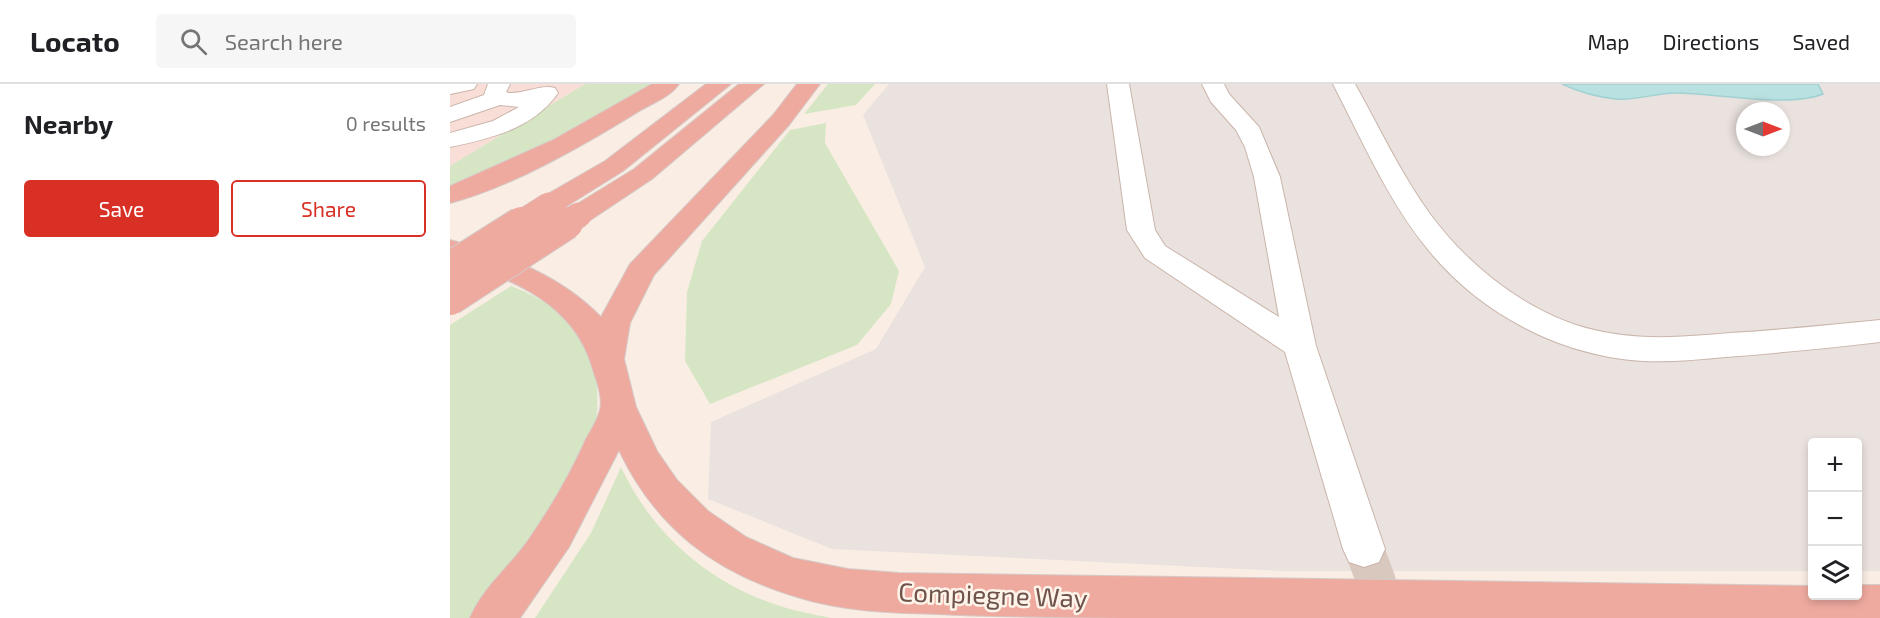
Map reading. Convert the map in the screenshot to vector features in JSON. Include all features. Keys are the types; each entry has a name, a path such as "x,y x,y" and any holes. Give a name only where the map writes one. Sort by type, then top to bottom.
{"highway":[{"path":"450,195 498,177 554,150 668,84"},
{"path":"450,268 614,166 720,84"},
{"path":"450,299 644,174 753,84"},
{"path":"609,355 614,323 641,271 781,120 809,84"},
{"path":"450,249 521,273 548,287 591,325 609,355"},
{"name":"Compiegne Way","path":"609,355 618,407 639,453 661,491 691,523 721,544 769,568 814,583 868,591 951,595 1789,607 1880,605"},
{"path":"492,618 537,559 571,509 595,463 618,407"}],"lane":[{"path":"450,87 466,84"},
{"path":"1118,84 1141,230 1155,252 1300,346"},
{"path":"1214,84 1219,97 1247,126 1267,177 1300,346 1364,549"},
{"path":"1344,84 1411,205 1432,236 1475,280 1529,316 1570,334 1621,347 1676,349 1880,331"},
{"path":"450,115 498,91 517,100 554,89"},
{"path":"450,140 496,128 538,104 554,89"}],"shaded area":[{"path":"450,84 585,84 450,166"},
{"path":"889,84 1880,84 1880,571 1862,571 1862,438 1808,438 1808,571 1281,571 832,549 708,499 711,422 876,349 925,267 863,115"}],"green space":[{"path":"585,84 659,84 540,150 450,190 450,166"},
{"path":"828,84 875,84 856,105 804,114"},
{"path":"826,123 825,143 899,271 891,304 857,345 710,404 685,361 687,292 702,241 790,130"},
{"path":"511,286 536,297 557,311 573,326 585,343 593,363 597,385 594,437 485,618 450,618 450,325"},
{"path":"621,467 634,491 666,534 705,569 751,595 783,607 831,618 535,618 591,533"}],"water":[{"path":"1562,84 1818,84 1823,94 1791,100 1675,93 1623,99 1595,95"}],"tunnel":[{"path":"1364,549 1390,618"}]}
